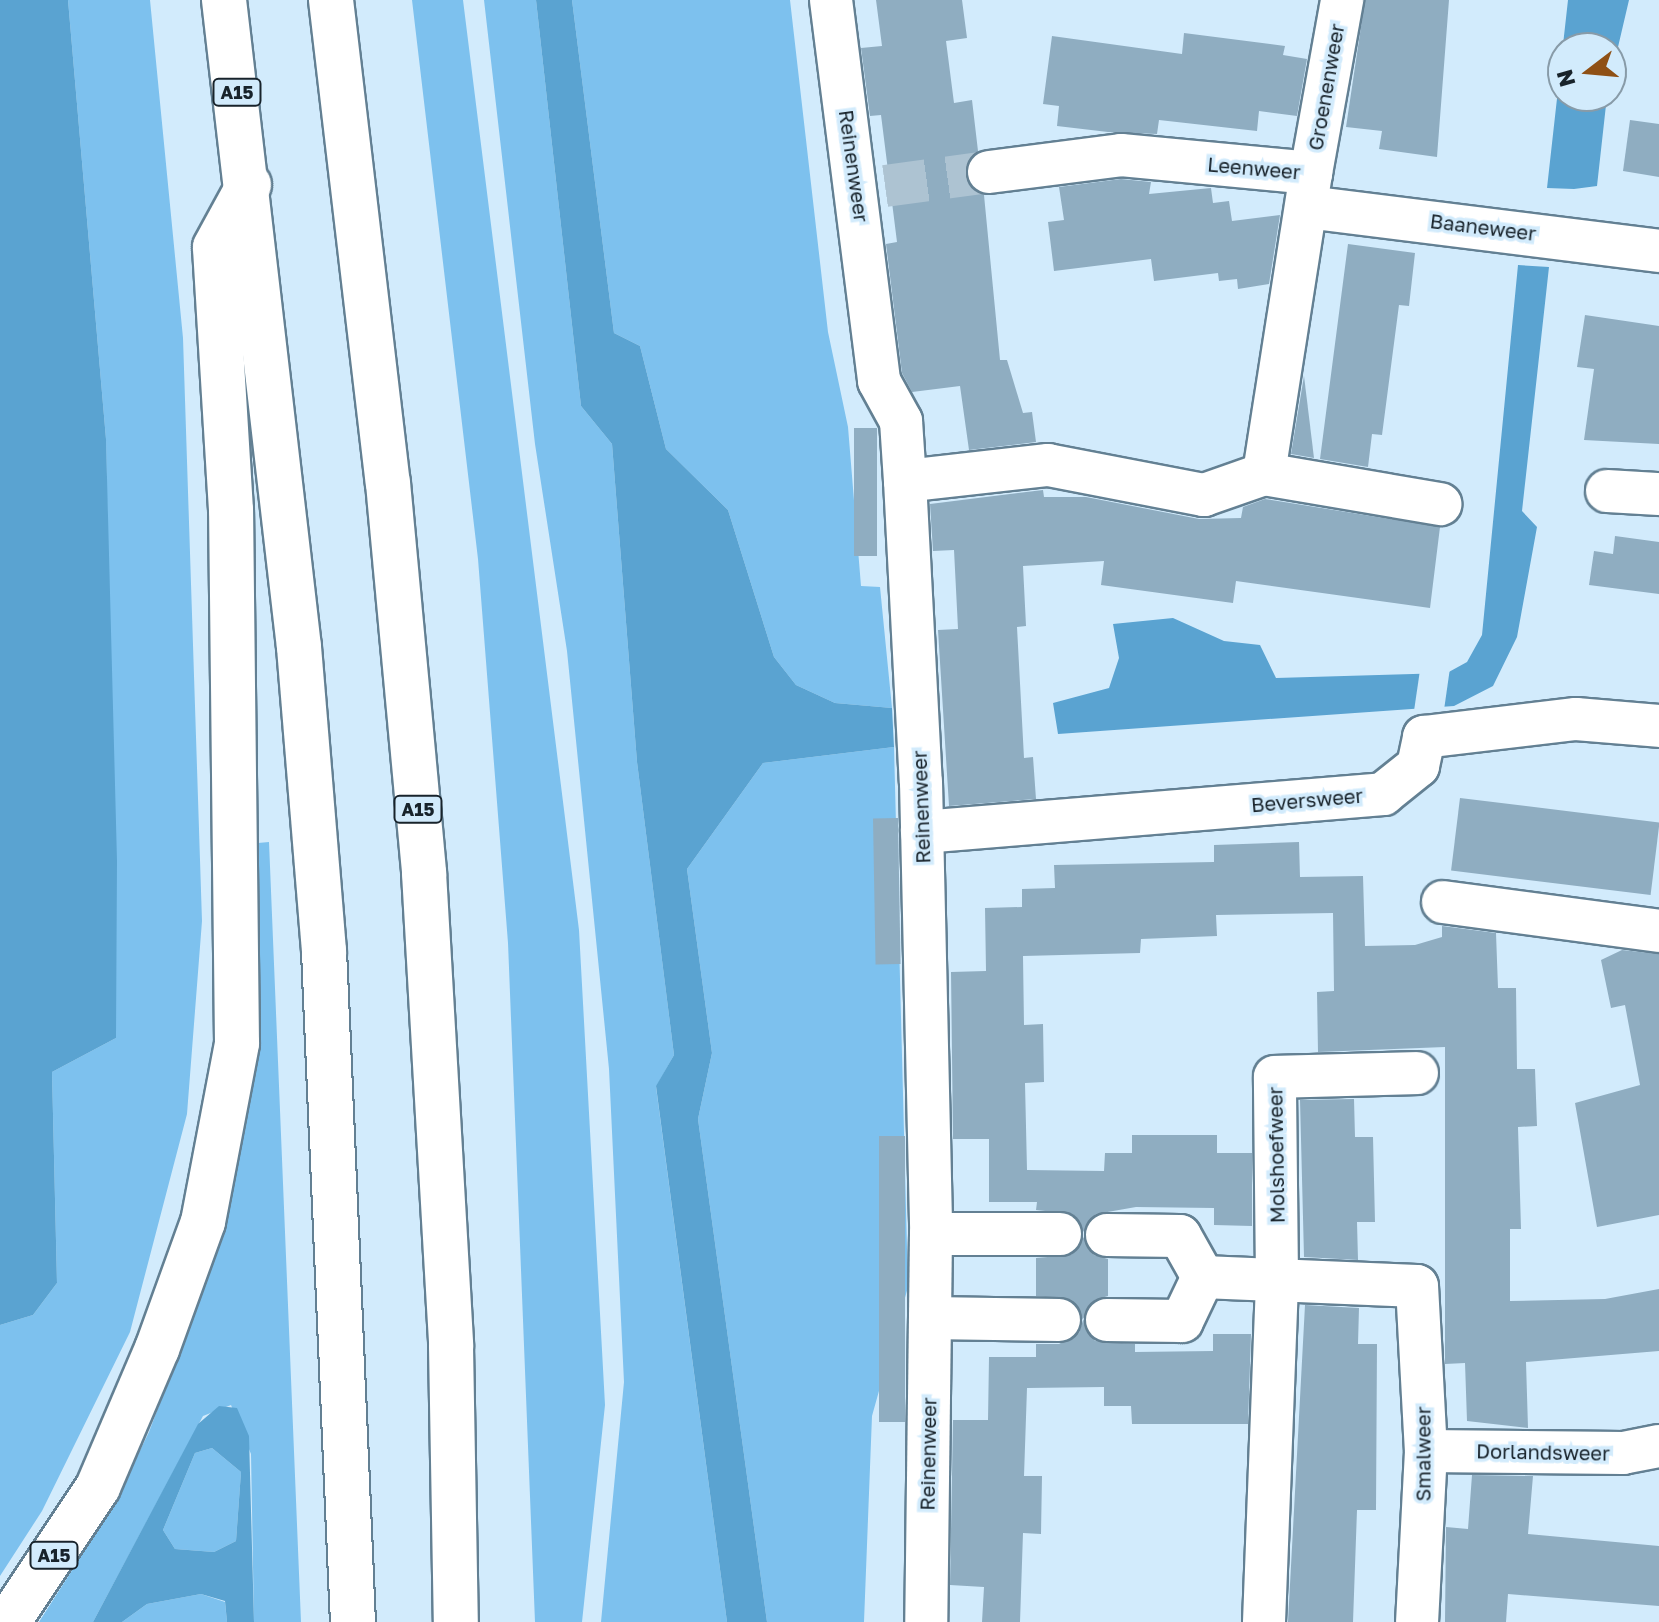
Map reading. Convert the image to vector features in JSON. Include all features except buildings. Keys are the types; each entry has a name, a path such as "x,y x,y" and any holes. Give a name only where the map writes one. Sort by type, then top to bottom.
{"highway":[{"name":"A15","path":"224,0 249,185 324,951 353,1622"},
{"name":"A15","path":"331,0 388,483 424,873 451,1346 456,1622"},
{"name":"A15","path":"8,1622 98,1487 157,1349 203,1222 237,1043 231,510 215,247 249,185"}],"street":[{"name":"Reinenweer","path":"831,0 871,188 879,381 901,421 905,481 922,832 931,1234 926,1622"},
{"name":"Groenenweer","path":"1309,190 1342,0"},
{"name":"Leenweer","path":"989,172 1121,155 1309,190 1264,474"},
{"name":"Baaneweer","path":"1309,190 1659,251"},
{"path":"905,481 1048,465 1204,495 1264,474 1440,504"},
{"path":"1607,491 1659,494"},
{"name":"Beversweer","path":"922,832 1383,794 1418,766 1424,737 1576,719 1659,726"},
{"path":"1443,902 1659,931"},
{"name":"Molshoefweer","path":"1264,1622 1277,1280 1275,1077 1417,1073"},
{"path":"931,1234 1060,1234"},
{"path":"1107,1235 1180,1236 1203,1277"},
{"path":"1203,1277 1277,1280"},
{"path":"1107,1320 1182,1321 1203,1277"},
{"name":"Smalweer","path":"1277,1280 1417,1286 1426,1451 1417,1622"},
{"path":"930,1318 1059,1320"},
{"name":"Dorlandsweer","path":"1426,1451 1623,1453 1659,1446"}],"shaded area":[{"path":"0,0 68,0 106,439 117,861 116,1038 52,1072 57,1283 33,1315 0,1325"},
{"path":"68,0 150,0 183,338 202,921 187,1114 130,1332 42,1511 0,1576 0,1325 33,1315 57,1283 52,1072 116,1038 106,439"},
{"path":"412,0 463,0 579,930 605,1405 582,1622 535,1622 508,943 478,559"},
{"path":"484,0 536,0 581,406 612,444 637,762 674,1055 656,1087 727,1622 601,1622 624,1382 609,1069 567,651 535,444"},
{"path":"536,0 572,0 614,333 640,346 666,449 728,510 774,657 796,685 835,703 892,708 894,747 763,763 687,869 712,1053 698,1119 767,1622 727,1622 656,1086 674,1055 637,762 612,444 581,406"},
{"path":"572,0 790,0 828,332 848,427 861,586 880,587 892,708 835,703 796,685 774,657 728,510 666,449 640,346 614,333"},
{"path":"1568,0 1629,0 1622,32 1564,32"},
{"path":"1555,112 1605,112 1597,186 1547,188"},
{"path":"1518,265 1549,267 1522,511 1537,527 1517,637 1493,686 1454,706 1058,734 1053,703 1109,688 1119,658 1113,624 1173,618 1224,641 1260,645 1276,678 1447,673 1467,662 1482,635"},
{"path":"894,747 908,1287 872,1416 864,1622 767,1622 698,1119 712,1053 687,869 763,763"},
{"path":"269,842 301,1622 254,1622 251,1454 231,1405 203,1416 93,1622 39,1622 113,1506 149,1432 209,1273 246,1099 259,976 258,843"},
{"path":"219,1406 237,1408 249,1436 254,1622 227,1622 225,1601 201,1594 147,1604 122,1622 93,1622 198,1424","holes":["212,1448 241,1472 236,1541 214,1552 175,1549 163,1530 195,1453"]},
{"path":"212,1448 241,1472 236,1541 214,1552 175,1549 163,1530 195,1453"},
{"path":"201,1594 225,1602 227,1622 122,1622 147,1604"}],"pier":[{"path":"1450,668 1444,710 1414,711 1420,670"}],"tunnel":[{"path":"885,186 989,172"}]}
